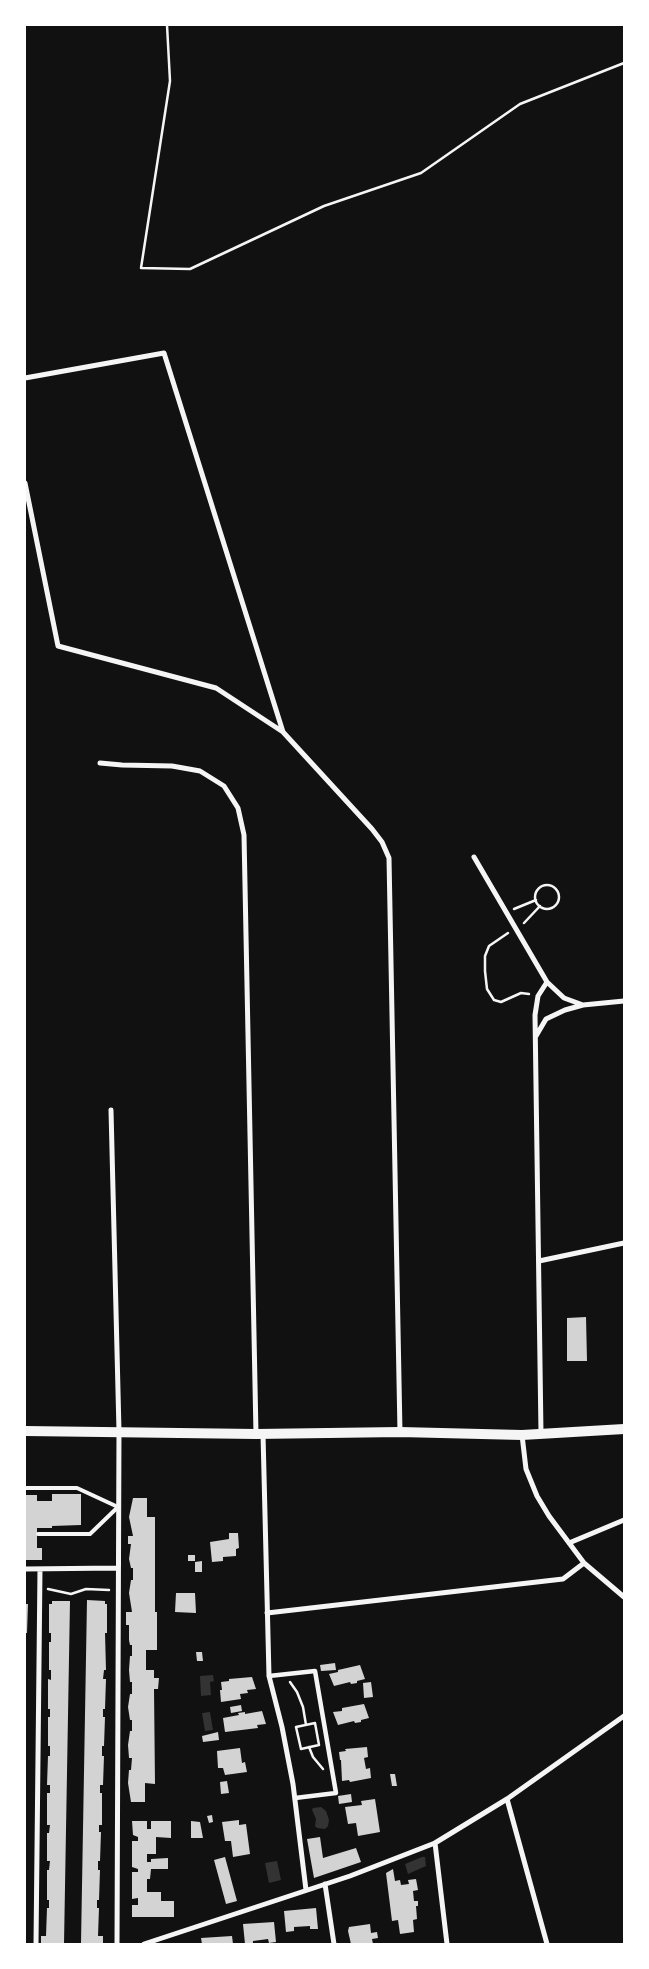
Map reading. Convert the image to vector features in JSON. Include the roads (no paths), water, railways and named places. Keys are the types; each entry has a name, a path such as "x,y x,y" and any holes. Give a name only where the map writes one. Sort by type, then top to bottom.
{"main road":[{"path":"25,1429 260,1434 400,1432 522,1435 624,1429"}],"street":[{"path":"25,378 164,353 283,732"},
{"path":"25,483 58,646 216,688 283,732 372,829 382,842 389,858 400,1432"},
{"path":"100,762 122,765 172,766 200,772 224,786 238,808 244,835 260,1434 269,1676 282,1727 295,1798 306,1890"},
{"path":"474,857 547,982 564,998 583,1005"},
{"path":"541,1433 535,1015 538,996 547,982"},
{"path":"536,1036 546,1019 565,1010 583,1005 624,1001"},
{"path":"111,1110 119,1431 117,1944"},
{"path":"539,1261 624,1243"},
{"path":"522,1435 526,1470 537,1496 584,1563 624,1597"},
{"path":"569,1543 624,1520"},
{"path":"267,1613 563,1579 584,1563"},
{"path":"25,1569 117,1568"},
{"path":"36,1944 40,1569"},
{"path":"269,1676 315,1671 336,1793 295,1798"},
{"path":"144,1944 325,1884 435,1844 507,1799 624,1716"},
{"path":"507,1799 547,1944"},
{"path":"435,1844 447,1944"},
{"path":"325,1884 334,1944"}],"lane":[{"path":"25,1488 77,1488 118,1507 90,1534 38,1534"}]}
